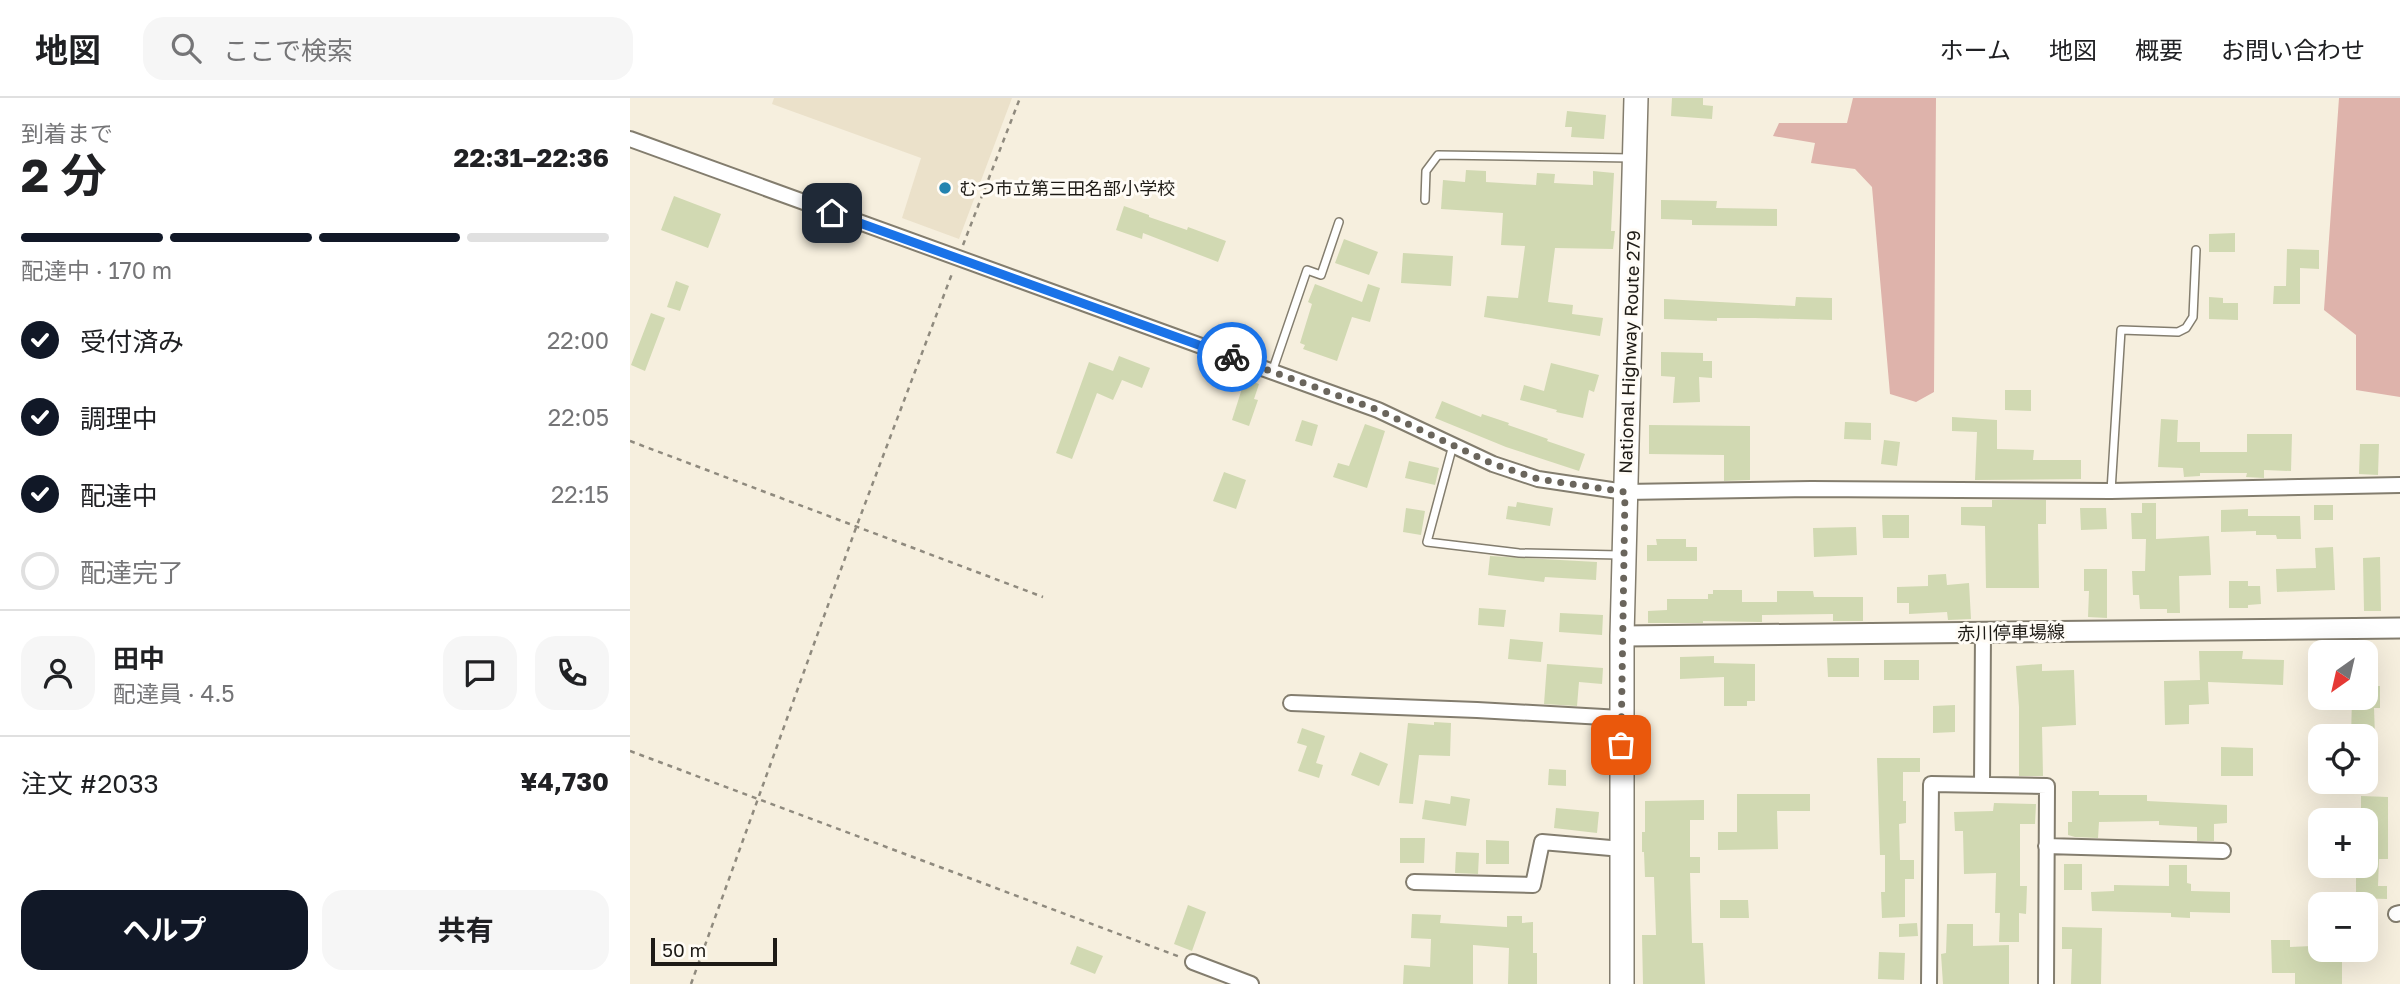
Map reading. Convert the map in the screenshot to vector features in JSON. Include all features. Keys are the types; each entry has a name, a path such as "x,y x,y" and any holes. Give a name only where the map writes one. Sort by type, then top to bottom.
{"highway":[{"name":"National Highway Route 279","path":"1622,984 1622,636 1636,98"}],"main road":[{"name":"赤川停車場線","path":"1622,636 2400,628"}],"street":[{"path":"630,139 1378,410 1493,464 1538,479 1625,492 1811,489 2111,491 2400,485"},
{"path":"1982,785 1983,632"},
{"path":"1291,703 1621,718"},
{"path":"1929,984 1931,784 2047,786 2046,984"},
{"path":"1414,882 1533,885 1542,842 1622,849"},
{"path":"2046,846 2223,851"},
{"path":"1193,962 1251,984"}],"lane":[{"path":"1425,200 1426,171 1438,155 1635,159"},
{"path":"1272,372 1307,270 1321,275 1339,222"},
{"path":"2111,491 2121,330 2178,332 2186,328 2193,317 2196,250"},
{"path":"1453,445 1427,542 1519,553 1624,555"}],"path":[{"path":"691,984 857,525 1020,98"},
{"path":"630,441 1043,597"},
{"path":"630,751 1193,962"}],"shaded area":[{"name":"むつ市立第三田名部小学校","path":"774,98 1012,98 959,239 902,218 921,158 772,104"},
{"path":"1853,98 1936,98 1934,392 1916,402 1890,394 1872,187 1855,169 1811,163 1815,143 1773,136 1779,123 1847,123"},
{"path":"2339,98 2400,98 2400,397 2356,390 2356,335 2324,310"}],"building":[{"path":"1672,98 1703,98 1703,105 1713,106 1712,119 1671,116"},
{"path":"1567,111 1606,115 1604,139 1571,137 1572,127 1565,127"},
{"path":"1466,170 1486,171 1486,182 1536,185 1537,173 1555,174 1554,183 1593,185 1593,171 1614,173 1611,231 1615,231 1613,249 1555,248 1548,302 1573,305 1572,314 1603,318 1600,336 1484,317 1487,296 1518,298 1525,246 1501,245 1503,213 1441,209 1443,180 1465,182"},
{"path":"674,196 721,214 708,248 661,230"},
{"path":"1661,200 1717,201 1716,208 1777,209 1777,226 1692,225 1692,220 1661,219"},
{"path":"1124,206 1149,217 1226,241 1218,262 1143,233 1142,239 1116,230"},
{"path":"2235,233 2235,252 2209,252 2209,234"},
{"path":"1344,239 1378,252 1369,275 1335,263"},
{"path":"2287,249 2319,250 2319,269 2300,268 2300,304 2273,304 2274,286 2286,286"},
{"path":"1403,253 1453,256 1451,286 1401,283"},
{"path":"676,281 689,286 680,311 667,307"},
{"path":"1315,284 1362,302 1368,284 1380,288 1370,322 1352,317 1337,361 1303,349 1305,345 1300,343 1312,304 1308,302"},
{"path":"1796,297 1832,298 1832,320 1664,319 1664,299 1795,306"},
{"path":"2209,297 2223,298 2223,303 2238,303 2238,320 2209,319"},
{"path":"651,313 665,318 645,371 631,365"},
{"path":"1661,352 1703,353 1703,361 1712,361 1712,378 1699,377 1700,402 1673,403 1675,377 1661,376"},
{"path":"1119,356 1150,368 1142,388 1122,380 1113,400 1097,393 1072,459 1056,453 1089,362 1113,371"},
{"path":"1551,363 1599,375 1594,392 1589,390 1583,418 1520,400 1524,385 1544,391"},
{"path":"1245,379 1259,384 1254,399 1258,400 1249,426 1232,420"},
{"path":"2005,390 2031,390 2031,411 2005,410"},
{"path":"1442,401 1481,417 1482,414 1509,423 1508,425 1548,439 1547,441 1585,454 1579,471 1506,447 1435,418"},
{"path":"1952,417 1997,420 1997,449 2034,450 2033,460 2081,460 2081,479 1975,480 1977,432 1952,431"},
{"path":"2161,419 2178,420 2177,442 2200,442 2200,452 2247,452 2247,434 2292,434 2291,471 2264,470 2264,478 2246,477 2247,473 2200,473 2200,476 2184,477 2183,468 2158,467"},
{"path":"1302,420 1318,425 1312,446 1295,441"},
{"path":"1845,422 1871,423 1871,440 1844,439"},
{"path":"1365,424 1385,431 1367,488 1333,477 1338,463 1349,466"},
{"path":"1649,425 1750,426 1750,480 1724,481 1724,455 1649,454"},
{"path":"1884,440 1900,442 1897,466 1881,464"},
{"path":"2360,444 2379,444 2378,475 2359,474"},
{"path":"1409,461 1439,468 1435,485 1405,478"},
{"path":"1224,472 1246,480 1236,509 1213,501"},
{"path":"1992,500 2046,500 2046,524 2038,524 2039,588 1986,588 1985,526 1961,525 1961,507 1992,507"},
{"path":"1517,502 1553,508 1550,526 1506,519 1508,506 1516,507"},
{"path":"2142,503 2156,503 2156,539 2209,536 2211,575 2179,576 2180,613 2167,613 2167,609 2140,609 2139,595 2133,595 2132,571 2145,571 2146,539 2132,539 2131,513 2142,513"},
{"path":"2314,505 2333,505 2333,520 2314,520"},
{"path":"1406,508 1425,511 1421,535 1403,532"},
{"path":"2080,508 2106,508 2107,529 2081,530"},
{"path":"2248,509 2248,516 2300,516 2301,539 2277,539 2276,535 2256,535 2256,531 2221,532 2221,510"},
{"path":"1882,515 1909,515 1909,538 1883,538"},
{"path":"1856,527 1857,555 1814,557 1813,528"},
{"path":"1656,539 1686,539 1686,547 1697,547 1697,561 1647,561 1647,545 1657,545"},
{"path":"2333,547 2335,590 2277,592 2276,569 2316,568 2315,548"},
{"path":"1490,556 1597,562 1596,580 1545,577 1544,582 1488,575"},
{"path":"2380,557 2381,611 2364,611 2363,558"},
{"path":"2084,569 2107,569 2107,618 2088,617 2089,591 2084,591"},
{"path":"1946,574 1947,585 1969,583 1971,619 1948,620 1947,612 1909,614 1909,603 1897,603 1897,587 1928,586 1928,575"},
{"path":"2229,581 2248,581 2248,586 2260,586 2261,604 2248,605 2248,608 2229,608"},
{"path":"1713,590 1742,590 1742,602 1777,602 1777,591 1813,591 1814,597 1863,597 1863,621 1833,621 1833,614 1762,615 1762,622 1648,623 1648,611 1667,610 1667,599 1708,599 1708,594 1713,594"},
{"path":"1479,608 1506,610 1504,627 1478,625"},
{"path":"1560,613 1603,615 1602,635 1559,632"},
{"path":"1510,639 1543,642 1541,662 1508,659"},
{"path":"2199,651 2243,651 2242,659 2284,660 2283,685 2208,682 2209,704 2189,705 2189,724 2165,725 2164,681 2200,680"},
{"path":"1714,656 1714,663 1755,664 1755,701 1747,701 1747,706 1724,706 1724,677 1680,679 1680,657"},
{"path":"1827,658 1859,658 1859,677 1828,677"},
{"path":"1884,660 1919,660 1919,680 1884,680"},
{"path":"1547,664 1603,668 1602,684 1579,682 1577,706 1544,704"},
{"path":"2042,664 2042,671 2074,670 2076,725 2042,727 2043,776 2019,776 2016,666"},
{"path":"2378,686 2380,686 2378,708"},
{"path":"1955,705 1955,732 1933,733 1933,706"},
{"path":"2352,710 2374,710 2375,724 2351,724"},
{"path":"1434,722 1451,723 1450,756 1419,755 1413,804 1399,803 1408,723 1434,725"},
{"path":"1302,728 1325,736 1316,763 1323,765 1319,778 1298,771 1307,746 1297,743"},
{"path":"2221,747 2253,748 2253,776 2221,776"},
{"path":"1360,752 1388,764 1379,786 1351,775"},
{"path":"1877,758 1920,758 1920,772 1903,772 1906,823 1899,824 1900,860 1914,860 1914,879 1905,879 1905,917 1882,918 1881,892 1885,892 1885,855 1880,855"},
{"path":"1549,769 1566,770 1566,786 1548,785"},
{"path":"2072,791 2099,791 2099,795 2147,795 2147,801 2227,805 2227,823 2214,824 2214,841 2197,841 2197,827 2159,825 2159,821 2099,822 2098,838 2075,837 2068,835 2068,822 2072,822"},
{"path":"1737,794 1810,794 1810,811 1777,811 1778,849 1718,850 1718,832 1737,832"},
{"path":"1451,796 1470,799 1466,826 1422,819 1425,800 1450,804"},
{"path":"2361,796 2388,797 2388,859 2379,859 2378,886 2387,886 2387,899 2378,899 2378,892 2356,892 2356,878 2378,878 2378,808 2361,808"},
{"path":"1704,800 1704,820 1690,820 1690,857 1700,857 1700,873 1690,873 1692,943 1703,943 1705,984 1643,984 1642,935 1656,935 1654,877 1645,877 1642,852 1645,801"},
{"path":"1994,803 2036,804 2035,824 2020,824 2020,886 2027,886 2026,914 2019,913 2019,942 1999,942 2000,913 1995,913 1996,873 1964,874 1963,831 1955,831 1954,812 1993,811"},
{"path":"1556,808 1599,812 1597,833 1554,828"},
{"path":"1400,838 1425,838 1424,863 1400,863"},
{"path":"1486,840 1509,841 1509,864 1486,864"},
{"path":"1456,852 1479,853 1478,874 1455,873"},
{"path":"2064,864 2082,864 2082,890 2064,890"},
{"path":"2169,865 2187,865 2187,883 2191,884 2191,891 2230,892 2230,913 2190,912 2190,918 2171,917 2171,913 2092,911 2091,892 2114,891 2114,885 2169,886"},
{"path":"1720,900 1748,900 1749,918 1720,918"},
{"path":"1188,905 1206,912 1192,951 1174,944"},
{"path":"1412,914 1441,915 1440,923 1507,927 1507,916 1522,916 1522,923 1533,922 1537,984 1508,984 1509,948 1473,945 1473,984 1403,984 1404,965 1430,967 1431,939 1411,938"},
{"path":"1917,923 1918,936 1899,937 1899,924"},
{"path":"1947,924 1973,924 1973,946 2009,945 2009,984 1943,984 1941,954 1946,953"},
{"path":"2062,927 2102,928 2101,984 2071,984 2072,949 2062,949"},
{"path":"2271,940 2290,940 2290,947 2308,946 2308,962 2342,962 2342,984 2295,984 2295,973 2272,973"},
{"path":"1077,946 1103,956 1095,974 1070,964"},
{"path":"1879,952 1905,953 1904,980 1878,979"}],"way so far":[{"path":"1232,357 1378,410 1493,464 1538,479 1625,492 1621,745"}],"place":[{"name":"むつ市立第三田名部小学校","path":"945,188"}],"route":[{"path":"832,213 1232,357"}]}
